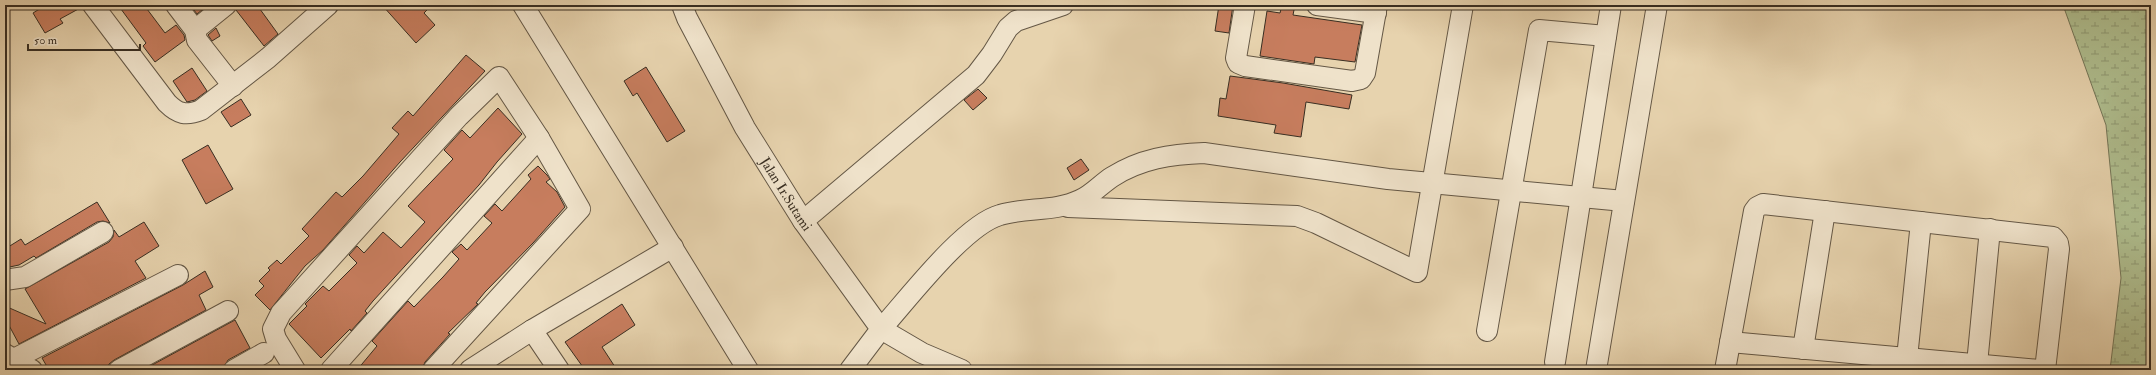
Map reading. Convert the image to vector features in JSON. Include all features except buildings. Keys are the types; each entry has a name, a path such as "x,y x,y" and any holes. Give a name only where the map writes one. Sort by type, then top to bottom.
{"street":[{"path":"93,5 167,103 176,111 191,114 201,110 233,86 268,58 328,5"},
{"path":"176,5 196,30 196,40 233,86"},
{"path":"196,30 226,5"},
{"path":"523,5 748,370"},
{"name":"Jalan Ir.Sutami","path":"682,5 687,18 745,128 803,221 881,329"},
{"path":"803,221 976,75 992,54 1008,28 1016,21 1063,5"},
{"path":"1245,5 1236,58 1238,63 1245,66 1352,81 1361,79 1365,73 1376,9 1317,5"},
{"path":"850,370 881,329 958,243 985,221 1000,215 1019,211 1064,207 1296,216 1316,223 1417,272 1463,5"},
{"path":"1555,362 1611,5"},
{"path":"1596,370 1657,5"},
{"path":"1487,331 1510,190 1539,30 1606,36"},
{"path":"295,370 276,339 273,329 281,313 459,116 499,77 540,138 580,209 433,370"},
{"path":"331,370 540,138"},
{"path":"1064,207 1082,200 1111,177 1131,166 1154,158 1180,154 1204,154 1432,183 1624,201"},
{"path":"1725,370 1757,207 1763,204 2053,237 2058,243 2045,370"},
{"path":"1803,349 1825,211"},
{"path":"1907,358 1921,222"},
{"path":"1977,364 1990,230"},
{"path":"5,280 25,277 103,232"},
{"path":"470,370 532,330 673,247"},
{"path":"22,364 178,275"},
{"path":"119,370 228,311"},
{"path":"881,329 922,354 962,370"},
{"path":"532,330 559,370"},
{"path":"1730,342 2039,370"},
{"path":"234,370 264,353"}],"green space":[{"path":"2063,5 2151,5 2151,370 2110,370 2121,278 2106,125"}]}
